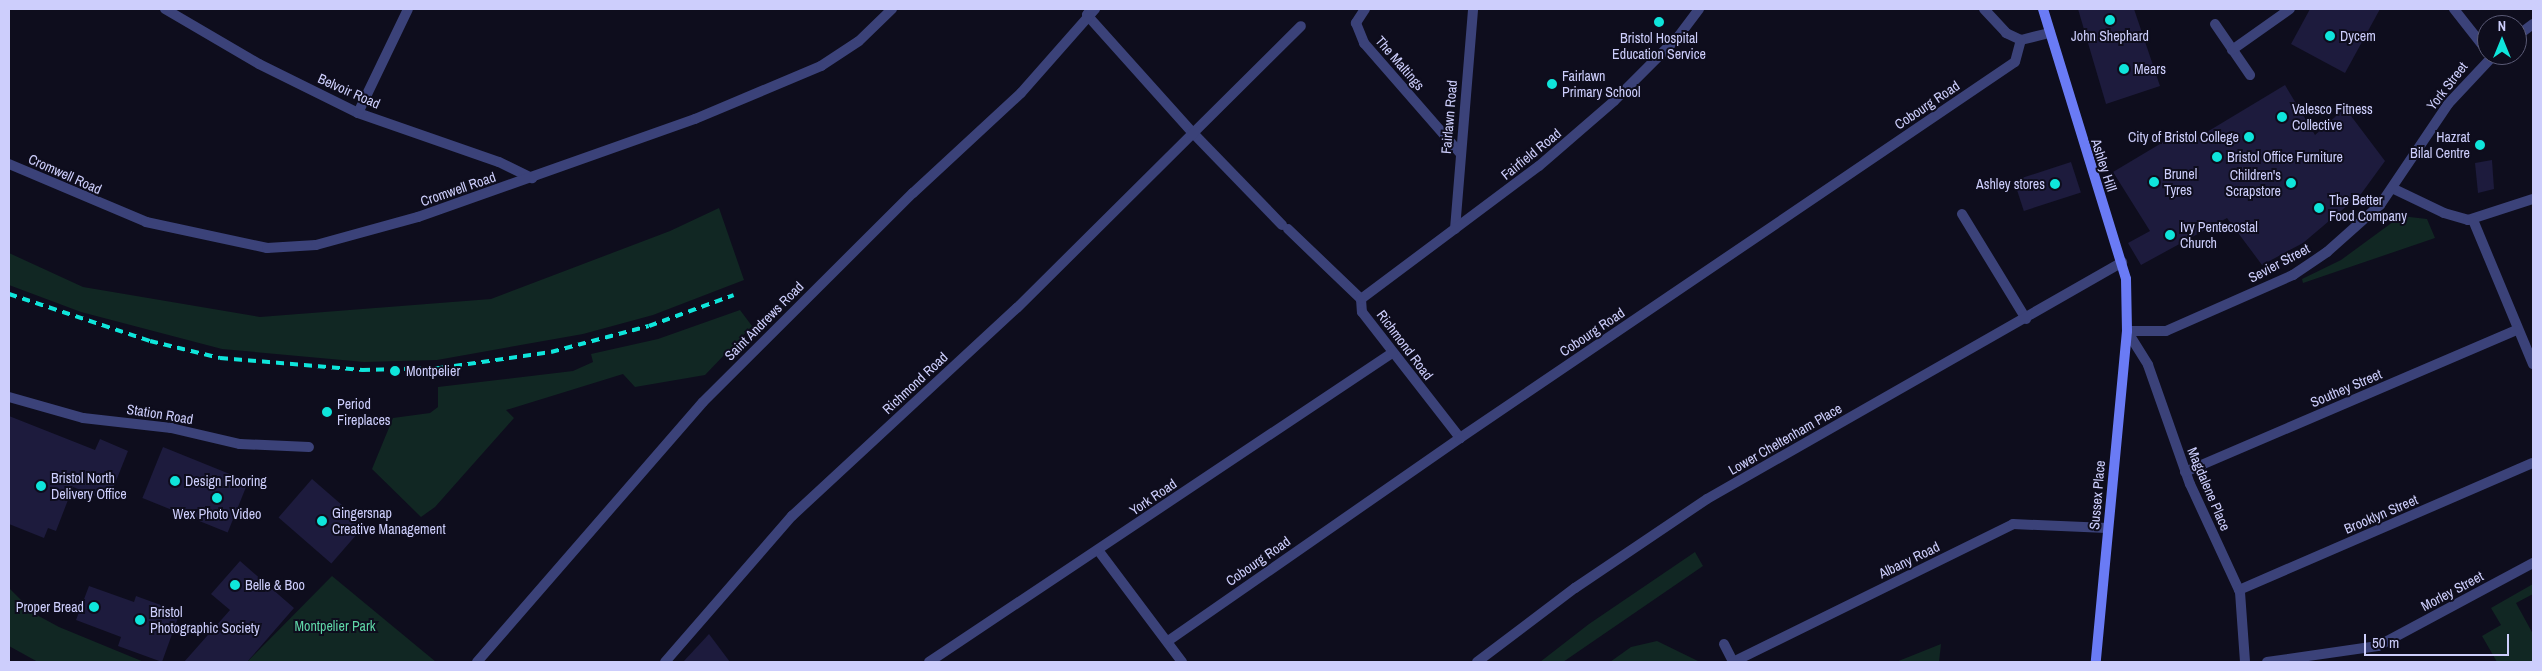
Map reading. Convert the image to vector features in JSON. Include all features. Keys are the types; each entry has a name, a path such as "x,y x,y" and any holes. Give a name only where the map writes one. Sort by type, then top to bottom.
{"main road":[{"name":"Ashley Hill","path":"2043,9 2122,262 2127,332"},
{"name":"Sussex Place","path":"2096,662 2107,528 2127,332"}],"street":[{"name":"Belvoir Road","path":"165,9 259,64 358,113 500,162 532,178"},
{"path":"358,113 408,9"},
{"name":"Cromwell Road","path":"9,164 146,222 267,248 316,245 365,234 532,178 695,119 821,66 859,41 892,9"},
{"name":"The Maltings","path":"1365,9 1356,23 1364,43 1459,152"},
{"name":"Fairlawn Road","path":"1455,229 1459,152 1473,9"},
{"name":"Fairfield Road","path":"1362,299 1540,166 1614,101 1678,37 1699,9"},
{"path":"1984,9 2006,33 2020,40 2050,33"},
{"path":"2232,50 2290,9"},
{"path":"2454,9 2477,37"},
{"name":"Richmond Road","path":"1091,11 1193,133 1285,227 1362,299 1362,312 1460,438"},
{"name":"Saint Andrews Road","path":"477,662 703,402 913,193 1021,93 1091,11"},
{"path":"2215,24 2250,75"},
{"path":"1193,133 1301,26"},
{"name":"Cobourg Road","path":"1168,641 1460,438 2016,62 2020,40"},
{"name":"York Street","path":"2394,189 2448,104 2482,65"},
{"name":"Richmond Road","path":"665,662 792,516 1018,308 1193,133"},
{"path":"2394,189 2451,216 2473,220 2533,198"},
{"name":"Sevier Street","path":"2127,332 2166,331 2293,274 2362,224 2394,189"},
{"path":"1962,214 2026,319"},
{"path":"2473,220 2517,330 2533,364"},
{"name":"Lower Cheltenham Place","path":"1477,662 1575,588 1707,499 2026,319 2122,262"},
{"name":"Southey Street","path":"2185,472 2517,330"},
{"name":"Magdalene Place","path":"2127,332 2148,365 2185,472 2239,590 2245,662"},
{"name":"York Road","path":"929,662 1392,353"},
{"name":"Station Road","path":"9,397 83,418 171,428 256,446 309,447"},
{"name":"Brooklyn Street","path":"2239,590 2533,462"},
{"name":"Albany Road","path":"1724,644 1733,662 2014,524 2107,528"},
{"path":"1098,550 1182,662"},
{"name":"Morley Street","path":"2267,662 2378,646 2533,563"}],"green space":[{"path":"719,208 744,280 653,315 583,334 437,360 364,362 222,349 81,312 9,285 9,253 83,287 260,317 491,299 670,231"},
{"path":"2401,216 2427,219 2435,238 2303,283 2302,279 2341,260"},
{"path":"740,310 752,326 705,375 635,387 623,374 506,410 514,418 435,507 421,517 372,469 393,418 430,413 438,407 438,387 573,371 593,362 591,354 658,339"},
{"path":"1695,552 1703,566 1563,662 1540,662 1589,624"},
{"name":"Montpelier Park","path":"332,576 436,662 247,662"},
{"path":"2533,584 2533,594 2516,603 2533,634 2533,662 2497,662 2482,636 2501,625 2491,608"},
{"path":"9,588 35,614 59,627 144,662 38,662 9,646"},
{"path":"1657,641 1700,662 1610,662 1631,647"},
{"path":"1941,644 1939,662 1896,662"}],"building":[{"name":"Mears","path":"2078,9 2134,9 2160,86 2106,104"},
{"name":"Dycem","path":"2310,9 2380,9 2345,73 2291,44"},
{"path":"2285,85 2315,135 2345,108 2385,161 2361,194 2303,243 2262,265 2227,218 2141,265 2128,243 2150,231 2113,172 2180,132 2187,144"},
{"path":"2492,160 2494,189 2478,193 2475,163"},
{"name":"Ashley stores","path":"2071,162 2081,192 2024,211 2014,181"},
{"name":"Bristol North Delivery Office","path":"9,416 95,450 100,439 128,451 108,501 73,487 56,531 48,528 44,538 9,524"},
{"path":"163,447 248,481 228,532 142,498"},
{"path":"312,479 365,525 331,563 279,517"},
{"path":"240,561 294,608 247,662 184,662 230,610 211,594"},
{"path":"89,586 134,602 136,596 180,612 162,662 118,646 121,637 76,620"},
{"path":"709,634 730,662 683,662"}],"railway":[{"path":"9,294 150,341 220,358 362,370 440,368 551,352 649,326 734,295"}],"place":[{"name":"John Shephard","path":"2110,20"},
{"name":"Bristol Hospital Education Service","path":"1659,22"},
{"name":"Dycem","path":"2330,36"},
{"name":"Mears","path":"2124,69"},
{"name":"Fairlawn Primary School","path":"1552,84"},
{"name":"Valesco Fitness Collective","path":"2282,117"},
{"name":"City of Bristol College","path":"2249,137"},
{"name":"Hazrat Bilal Centre","path":"2480,145"},
{"name":"Bristol Office Furniture","path":"2217,157"},
{"name":"Brunel Tyres","path":"2154,182"},
{"name":"Children's Scrapstore","path":"2291,183"},
{"name":"Ashley stores","path":"2055,184"},
{"name":"The Better Food Company","path":"2319,208"},
{"name":"Ivy Pentecostal Church","path":"2170,235"},
{"name":"Montpelier","path":"395,371"},
{"name":"Period Fireplaces","path":"327,412"},
{"name":"Design Flooring","path":"175,481"},
{"name":"Bristol North Delivery Office","path":"41,486"},
{"name":"Wex Photo Video","path":"217,498"},
{"name":"Gingersnap Creative Management","path":"322,521"},
{"name":"Belle & Boo","path":"235,585"},
{"name":"Proper Bread","path":"94,607"},
{"name":"Bristol Photographic Society","path":"140,620"}]}
